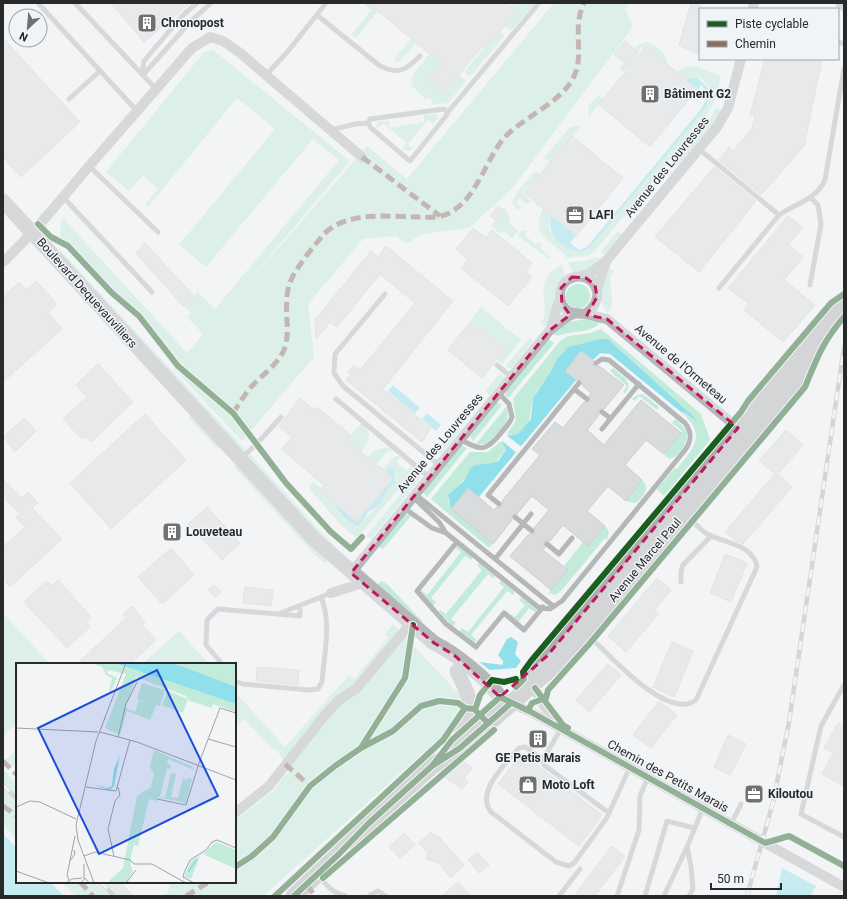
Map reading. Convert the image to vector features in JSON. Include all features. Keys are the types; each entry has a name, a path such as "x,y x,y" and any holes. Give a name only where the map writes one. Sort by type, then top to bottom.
{"main road":[{"path":"3,200 32,233"},
{"name":"Boulevard Dequevauvilliers","path":"32,233 314,539 351,573 434,643 454,655 506,700"},
{"name":"Avenue Marcel Paul","path":"294,896 369,823 432,766 461,732 506,700 535,683 564,657 684,513 826,326 844,305"},
{"name":"Avenue Marcel Paul","path":"432,766 460,748 506,700 516,687 547,656 744,433"},
{"name":"Boulevard Dequevauvilliers","path":"434,643 443,658 488,696 506,700"},
{"name":"Boulevard Dequevauvilliers","path":"457,671 470,699 470,705 461,732"}],"street":[{"path":"840,3 844,6"},
{"name":"Boulevard Dequevauvilliers","path":"32,233 38,224 64,197 136,111 192,48 210,37 223,41 266,75 362,157"},
{"name":"Avenue des Louvresses","path":"581,276 591,273 606,261 717,127 728,108 741,60"},
{"path":"3,262 32,233"},
{"name":"Avenue des Louvresses","path":"597,294 606,261"},
{"path":"581,276 591,280 597,294 592,308 581,314 565,309 559,293 563,283 572,277 581,276"},
{"name":"Avenue de l'Ormeteau","path":"597,294 606,319"},
{"name":"Avenue des Louvresses","path":"550,330 560,298"},
{"name":"Avenue des Louvresses","path":"351,573 550,330 567,317 581,314"},
{"name":"Avenue de l'Ormeteau","path":"581,314 606,319 744,433"},
{"path":"331,593 363,583"},
{"path":"236,812 269,786 325,715 339,700 357,688 411,623"},
{"name":"Chemin des Petits Marais","path":"535,683 539,699 552,714 560,728"},
{"name":"Chemin des Petits Marais","path":"506,700 528,710 844,887"}],"lane":[{"path":"38,3 136,111"},
{"path":"75,3 156,89"},
{"path":"142,75 144,61 182,16 197,3"},
{"path":"142,75 191,21 211,3"},
{"path":"266,75 282,60 326,3"},
{"path":"368,123 371,128 410,160 539,3"},
{"path":"317,15 380,66 389,70 398,71 405,69 420,56"},
{"path":"719,288 779,215 811,198 821,188 825,180 844,68"},
{"path":"69,99 100,71"},
{"path":"331,130 338,127 368,123 370,119 432,110 444,109 448,112"},
{"path":"699,149 779,215"},
{"path":"90,166 158,232"},
{"path":"64,197 152,292"},
{"path":"810,285 821,224 818,205 811,198"},
{"path":"385,294 335,354 334,373 343,386 439,465"},
{"path":"414,495 439,522 446,533 538,607 550,609 562,601 689,443 690,432 685,423 609,360 602,358 596,362"},
{"path":"497,365 511,377"},
{"path":"499,504 488,495 579,383"},
{"path":"602,429 638,384"},
{"path":"574,389 586,399"},
{"path":"460,439 474,447 485,448 492,444 512,417 509,404 498,392"},
{"path":"336,399 429,477"},
{"path":"602,412 610,418"},
{"path":"240,460 281,417"},
{"path":"414,495 553,606"},
{"path":"403,508 432,528 446,533"},
{"path":"584,632 649,691 679,705 687,704 696,700 757,567 753,556 748,551 711,536 684,513"},
{"path":"495,559 531,514"},
{"path":"515,517 532,531"},
{"path":"681,582 681,571 683,565 711,536"},
{"path":"547,544 559,554 572,538"},
{"path":"457,542 417,591 446,624 476,648 504,613 524,630 543,608"},
{"path":"278,614 331,593"},
{"path":"236,682 309,690 318,689 322,682 327,625 325,607 321,597"},
{"path":"221,663 206,645 207,620 218,609 300,616 300,606"},
{"path":"844,685 821,726 801,814 844,837"},
{"path":"560,728 543,759 544,765 609,813"},
{"path":"543,759 525,747 519,748 487,791 486,805 491,812 556,862 566,867 574,863 606,819 630,767"},
{"path":"617,896 639,830 640,796 648,778"},
{"path":"731,824 741,804"},
{"path":"664,896 703,808"},
{"path":"645,896 668,821 694,828"},
{"path":"687,847 691,866 693,889 689,896"},
{"path":"559,896 580,869"},
{"path":"318,874 328,887 345,896"},
{"path":"369,896 378,891 386,896"}],"highlighted area":[{"path":"572,277 586,278 595,285 597,297 587,315 607,319 738,428 547,656 500,697 454,655 434,643 351,573 550,330 570,315 562,304 561,288"}],"green space":[{"path":"363,3 368,3 378,11 357,37 354,38 352,34 371,10"},
{"path":"514,3 535,3 511,31 506,27 518,13 511,7"},
{"path":"554,3 630,3 625,9 633,27 512,189 469,228 422,234 406,244 396,236 363,239 308,304 314,357 242,441 174,369 179,363 141,316 110,288 60,236 61,222 64,219 187,353 203,334 187,317 191,313 184,306 198,292 215,309 339,160 313,139 206,267 179,245 275,129 237,98 148,207 145,205 158,189 143,175 129,191 106,172 204,52 213,50 350,161 233,300 367,146 407,179"},
{"path":"502,31 504,36 470,77 464,72 485,47"},
{"path":"411,39 416,43 399,62 395,62 395,58"},
{"path":"646,42 657,47 663,52 667,63 646,46 644,48 642,46 637,53 639,55 624,72 620,68 637,46"},
{"path":"429,54 442,64 429,80 444,92 459,75 466,81 448,103 432,105 431,98 425,99 411,85 412,76"},
{"path":"695,66 721,76 716,98 706,117 595,251 588,256 567,258 562,252 544,238 541,233 539,219 543,209 552,216 549,222 549,230 575,251 586,252 706,106 710,93 707,84 696,77 689,77 685,79 676,72 686,67"},
{"path":"598,95 603,98 589,117 588,106"},
{"path":"716,108 722,110 698,144 683,161 669,169 712,116"},
{"path":"436,114 438,117 434,124 428,120 408,144 413,149 409,151 402,149 407,143 383,123 378,128 376,126 378,122 389,121 390,128 424,122 424,115"},
{"path":"581,126 550,162 544,158 570,127"},
{"path":"536,172 540,174 522,193 530,201 528,205 519,198 516,202 523,209 516,209 512,202 517,192 533,173"},
{"path":"504,208 510,217 509,223 518,231 512,238 504,231 501,234 491,226 504,211 502,209"},
{"path":"526,230 525,235 535,244 541,242 540,248 551,258 546,257 518,236 520,231"},
{"path":"618,231 622,234 605,255 601,251"},
{"path":"59,249 246,450 241,453 56,251"},
{"path":"596,257 601,260 588,271 573,273 568,262 587,261"},
{"path":"562,265 565,276 559,281 556,287 552,314 550,321 545,327 541,323 544,317 545,309 544,286 546,279 552,271"},
{"path":"609,267 614,271 610,280 612,302 608,313 602,302 602,290"},
{"path":"578,284 586,288 590,296 586,304 578,308 570,304 566,296 570,288"},
{"path":"481,307 521,340 502,364 497,359 505,348 471,320"},
{"path":"588,319 600,321 593,328 588,330 558,336 553,334 567,322"},
{"path":"601,329 701,414 710,440 664,496 657,489 675,468 677,469 689,454 696,440 694,427 681,412 686,413 696,422 692,415 608,339 578,345 562,352 550,374 535,394 530,417 524,429 518,434 507,434 516,420 513,399 561,340 568,336 591,333"},
{"path":"530,337 533,342 511,369 506,366"},
{"path":"549,339 554,343 508,398 505,393"},
{"path":"613,368 626,379 629,387 625,394 623,391 627,386 610,371"},
{"path":"500,373 504,378 489,395 485,391"},
{"path":"643,394 659,407 657,410 639,396 635,401 632,399 637,395"},
{"path":"497,402 502,405 473,441 470,436"},
{"path":"507,406 508,412 506,422 501,430 489,442 485,444 476,444"},
{"path":"192,415 219,444 218,449 188,417"},
{"path":"676,419 687,431 687,435 685,444 680,452 669,459 664,454 682,431 672,423"},
{"path":"361,423 365,426 369,433 366,445 361,452 355,447 324,485 315,477"},
{"path":"458,424 461,429 441,454 435,452"},
{"path":"501,441 506,450 499,458 490,464 475,465 448,499 451,509 493,544 489,548 431,499 470,452 488,452"},
{"path":"461,445 467,448 427,497 423,492"},
{"path":"387,447 393,450 387,452 376,465 367,457 375,450"},
{"path":"250,454 333,545 331,547 248,456"},
{"path":"395,456 401,457 396,462 407,471 411,466 415,469 357,539 340,524 309,488 313,482 321,488 319,491 338,506 338,512 353,525 362,523 381,501 388,489 395,485 396,477 393,473 386,472 382,469"},
{"path":"239,466 327,560 325,563 314,554 234,467"},
{"path":"418,473 421,478 371,539 366,536"},
{"path":"642,480 646,486 643,496 635,503 626,501"},
{"path":"405,514 411,516 383,549 379,546"},
{"path":"605,526 609,532 607,540 605,538 560,592 555,595 548,593 568,570 564,566 583,542 588,546"},
{"path":"459,545 473,557 471,560 465,556 431,598 436,602 433,606 420,592 421,590 427,595 461,552 456,548"},
{"path":"479,563 495,576 493,578 488,574 451,619 456,623 453,626 439,612 440,610 446,614 482,570 477,565"},
{"path":"381,581 387,584 422,621 421,622 377,586"},
{"path":"501,581 515,592 513,595 507,591 471,635 477,640 474,643 459,631 462,628 468,632 504,587 499,583"},
{"path":"522,597 537,610 535,612 529,608 519,621 523,626 508,613 515,617 525,605 519,600"},
{"path":"3,613 49,663 16,663 16,724 3,736"},
{"path":"393,624 460,695 460,709 443,735 263,896 163,896 168,892 170,886 167,883 236,883 236,820 273,791 289,771 279,753 271,747 244,719 236,726 236,693 285,747 349,675 354,679 388,638 385,634"},
{"path":"179,631 208,663 143,663"},
{"path":"16,749 16,769 6,760"},
{"path":"3,769 16,783 16,838 3,825"},
{"path":"62,883 108,883 120,896 76,896"}],"water":[{"path":"690,77 698,78 708,88 708,100 706,107 586,251 573,250 566,247 554,236 551,230 550,223 552,216 576,236 570,243 579,250 587,247 701,109 706,100 706,91 701,85 698,90 686,80"},
{"path":"601,339 608,339 692,415 698,423 686,413 681,412 610,354 600,353 593,360 581,351 565,371 576,380 479,497 468,488 451,509 448,495 463,482 470,469 475,465 493,463 499,460 506,450 502,442 508,435 518,434 531,419 533,398 558,358 568,347"},
{"path":"393,385 420,408 415,414 388,391"},
{"path":"427,413 441,425 436,431 422,419"},
{"path":"390,467 393,468 396,484 389,487 380,504 368,512 362,523 357,526 341,514 337,509 338,506 357,522 393,479 386,472"},
{"path":"511,637 518,642 515,654 521,661 516,668 490,670 479,662 503,665 503,661 498,655 507,639"},
{"path":"3,834 16,847 16,883 51,883 64,896 3,896"},
{"path":"782,868 816,886 810,896 776,896"}],"pier":[{"path":"506,435 523,448 518,454 501,440"}],"building":[{"name":"Chronopost","path":"111,3 190,3 144,42"},
{"path":"368,3 507,3 518,13 485,47 484,45 444,92 429,80 442,64"},
{"path":"691,3 700,3 699,55 679,45"},
{"path":"3,38 8,43 8,48 12,48 80,122 21,177 3,158"},
{"name":"Bâtiment G2","path":"625,41 640,54 646,46 697,89 650,147 598,104 630,67 614,54"},
{"path":"765,60 822,60 804,146 761,195 719,160 729,147 733,151 752,129 755,116 750,115"},
{"path":"572,136 623,178 576,236 524,193"},
{"path":"714,167 756,201 699,272 655,237"},
{"path":"498,206 504,211 496,220 490,216"},
{"path":"788,216 803,227 789,245 803,257 784,280 815,305 783,342 744,310 749,304 728,288"},
{"path":"473,228 486,238 492,230 532,263 526,271 532,277 508,306 461,268 468,260 456,249"},
{"path":"145,243 194,296 183,306 136,253"},
{"path":"386,246 453,301 383,389 431,428 422,442 346,380 351,374 348,372 354,365 360,370 415,303 380,274 337,327 330,322 316,339 315,320 371,251 378,257"},
{"path":"36,281 57,304 48,313 62,329 3,382 3,297 19,282 26,290"},
{"path":"471,321 505,349 482,378 448,350"},
{"path":"581,351 593,360 594,366 599,366 624,385 604,409 599,409 599,415 587,430 604,445 641,400 681,433 664,454 646,440 625,465 642,480 626,501 608,486 587,511 605,526 588,546 563,525 550,541 544,541 545,547 543,550 568,570 551,590 510,556 529,534 535,534 534,528 549,510 532,496 517,514 512,515 512,520 493,544 451,509 468,488 494,510 497,507 502,507 502,501 540,455 532,449 555,422 563,428 584,402 590,402 589,396 591,393 582,385 582,380 576,380 565,371"},
{"path":"98,364 133,402 91,442 85,436 82,439 63,419 87,397 76,385"},
{"path":"300,398 314,410 317,407 351,435 346,440 393,478 357,522 319,491 324,485 281,449 292,437 279,426"},
{"path":"145,414 186,460 111,529 70,483"},
{"path":"24,418 36,431 15,452 3,437"},
{"path":"786,430 803,445 778,474 792,487 743,544 725,532 775,474 759,461"},
{"path":"3,479 22,498 28,492 38,503 32,508 62,539 10,587 3,579 3,547 25,527 16,517 20,514 3,497"},
{"path":"207,507 240,543 222,560 188,524"},
{"path":"171,548 194,575 162,604 138,577"},
{"path":"725,554 747,563 731,602 710,593"},
{"path":"657,578 671,590 655,610 659,613 626,652 608,636"},
{"path":"58,580 91,617 86,622 90,627 67,648 24,602 47,581 52,586"},
{"path":"214,585 221,592 215,597 208,590"},
{"path":"245,587 273,590 271,606 243,603"},
{"path":"132,606 145,622 142,625 156,640 131,663 78,663 126,618 123,614"},
{"path":"672,642 693,651 674,697 653,687"},
{"path":"608,664 621,675 589,712 576,700"},
{"path":"257,667 299,670 298,685 256,681"},
{"path":"659,701 677,715 651,748 633,735"},
{"path":"838,723 844,726 844,786 822,774 833,753 824,748"},
{"name":"GE Petis Marais","path":"535,733 545,738 540,746 531,740"},
{"path":"728,735 746,744 730,775 714,767"},
{"path":"521,753 602,815 579,846 498,784"},
{"path":"463,761 473,768 464,778 468,781 462,789 445,777"},
{"path":"431,832 435,836 439,837 464,865 451,878 438,863 426,859 428,853 419,843"},
{"path":"404,833 415,845 400,858 389,847"},
{"path":"612,846 625,856 595,896 574,896"},
{"path":"477,852 489,865 479,873 468,860"},
{"path":"458,882 471,896 442,896"},
{"path":"108,883 121,883 134,896 121,896"}],"railway":[{"path":"747,896 773,802 789,722 844,347"},
{"path":"3,785 16,798"},
{"path":"102,883 114,896"}],"marked path":[{"path":"233,413 249,389 273,366 283,352 287,339 287,293 290,283 294,273 324,234 334,226 357,218 369,216 436,217 452,211 462,204 470,194 504,138 512,130 553,101 570,84 575,74 579,57 578,30 584,3"},
{"path":"362,157 440,216"},
{"path":"3,761 16,774"},
{"path":"285,764 310,786"},
{"path":"3,806 16,815"},
{"path":"81,883 93,896"},
{"path":"186,896 207,883"},
{"path":"307,885 315,896"}],"cycle path":[{"path":"38,224 51,237 68,246 112,293 139,316 178,366 233,413 286,483 331,532 351,549 362,537"},
{"path":"516,687 524,679 523,672 531,661 831,303 844,294"},
{"path":"528,710 532,703 546,698 548,690 591,642 805,387 817,358 831,334 844,317"},
{"path":"362,746 405,678 413,625"},
{"path":"475,710 480,695 492,680 504,682 516,679"},
{"path":"535,688 563,725 568,728"},
{"path":"432,766 452,740 500,697 531,712 765,843 789,836 844,866"},
{"path":"236,866 252,856 273,837 310,786 361,748 393,731 421,706 439,701 458,703 465,708 474,709 488,723"},
{"path":"294,896 339,854 369,823 432,766 460,748 511,703"},
{"path":"275,896 443,740 465,708"},
{"path":"323,878 494,730"}],"place":[{"name":"Chronopost","path":"147,23"},
{"name":"Bâtiment G2","path":"650,94"},
{"name":"LAFI","path":"575,215"},
{"name":"Louveteau","path":"172,532"},
{"name":"GE Petis Marais","path":"538,739"},
{"name":"Moto Loft","path":"528,785"},
{"name":"Kiloutou","path":"754,794"}]}
